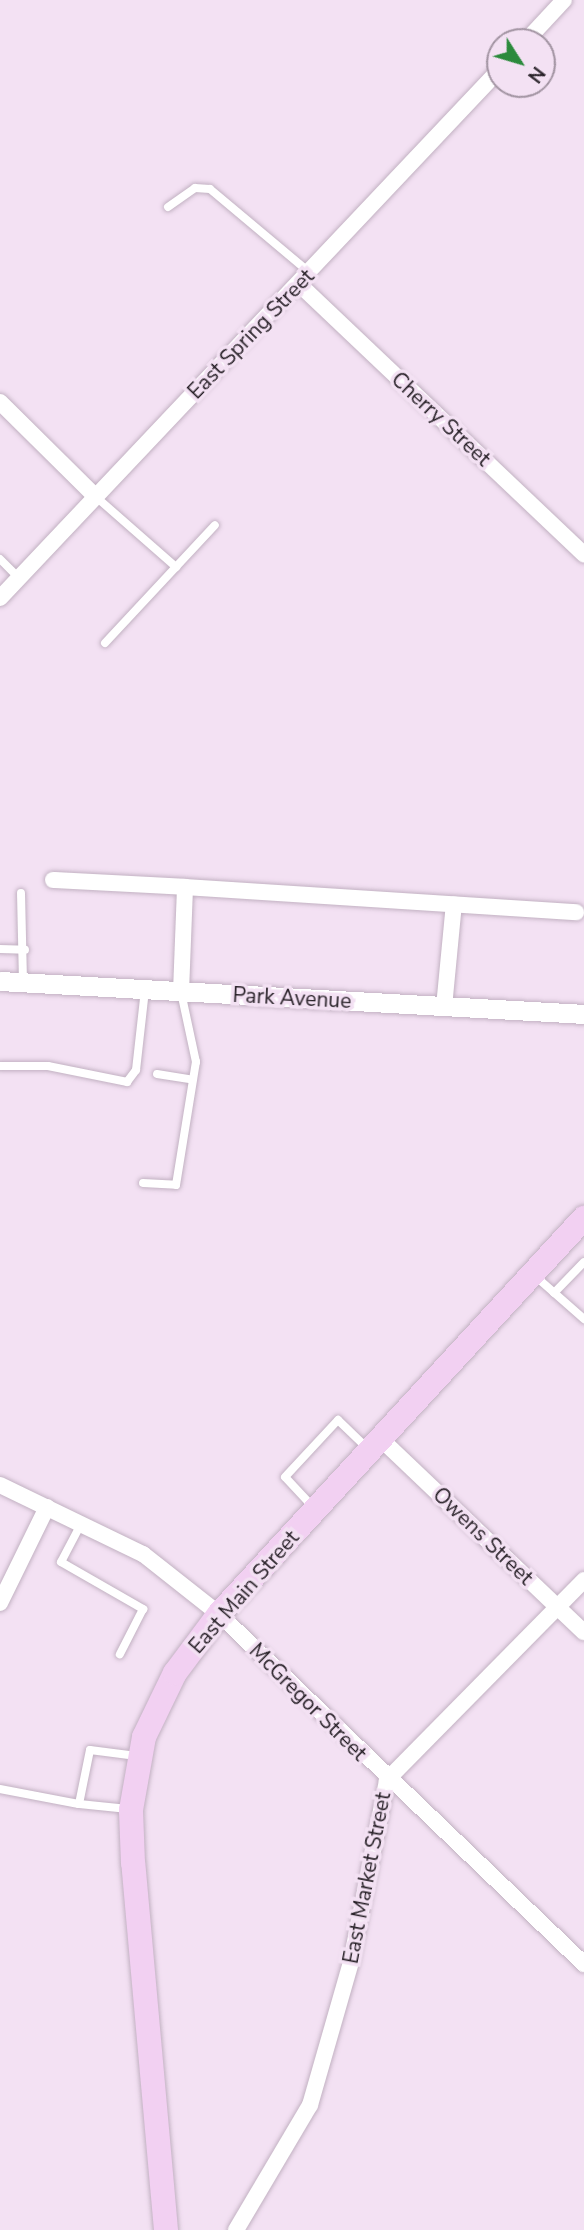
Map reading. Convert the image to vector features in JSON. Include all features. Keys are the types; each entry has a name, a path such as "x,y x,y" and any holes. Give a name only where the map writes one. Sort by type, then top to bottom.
{"main road":[{"name":"East Main Street","path":"166,2230 131,1810 140,1757 175,1673 219,1614 584,1218"}],"street":[{"path":"538,28 564,0"},
{"name":"East Spring Street","path":"0,598 486,84"},
{"name":"Cherry Street","path":"304,278 584,554"},
{"path":"0,402 96,496"},
{"path":"53,880 576,912"},
{"path":"181,992 185,887"},
{"path":"444,1007 454,904"},
{"name":"Park Avenue","path":"0,981 584,1014"},
{"name":"Owens Street","path":"376,1445 584,1632"},
{"name":"McGregor Street","path":"0,1485 143,1554 219,1614 387,1780 584,1964"},
{"path":"0,1603 47,1507"},
{"name":"East Market Street","path":"236,2230 310,2105 351,1962 387,1780 584,1580"}],"lane":[{"path":"169,207 195,188 210,189 304,278"},
{"path":"96,496 176,567"},
{"path":"105,643 215,525"},
{"path":"0,559 19,578"},
{"path":"21,893 26,950 23,982"},
{"path":"0,949 26,950"},
{"path":"0,1066 48,1066 127,1082 136,1070 145,989"},
{"path":"143,1183 176,1185 193,1080 195,1047 181,992"},
{"path":"157,1074 193,1080"},
{"path":"554,1293 584,1262"},
{"path":"532,1274 584,1320"},
{"path":"316,1510 285,1477 338,1420 376,1445"},
{"path":"81,1524 61,1562 144,1609 120,1654"},
{"path":"79,1804 90,1750 140,1757"},
{"path":"0,1789 79,1804 131,1810"}]}
